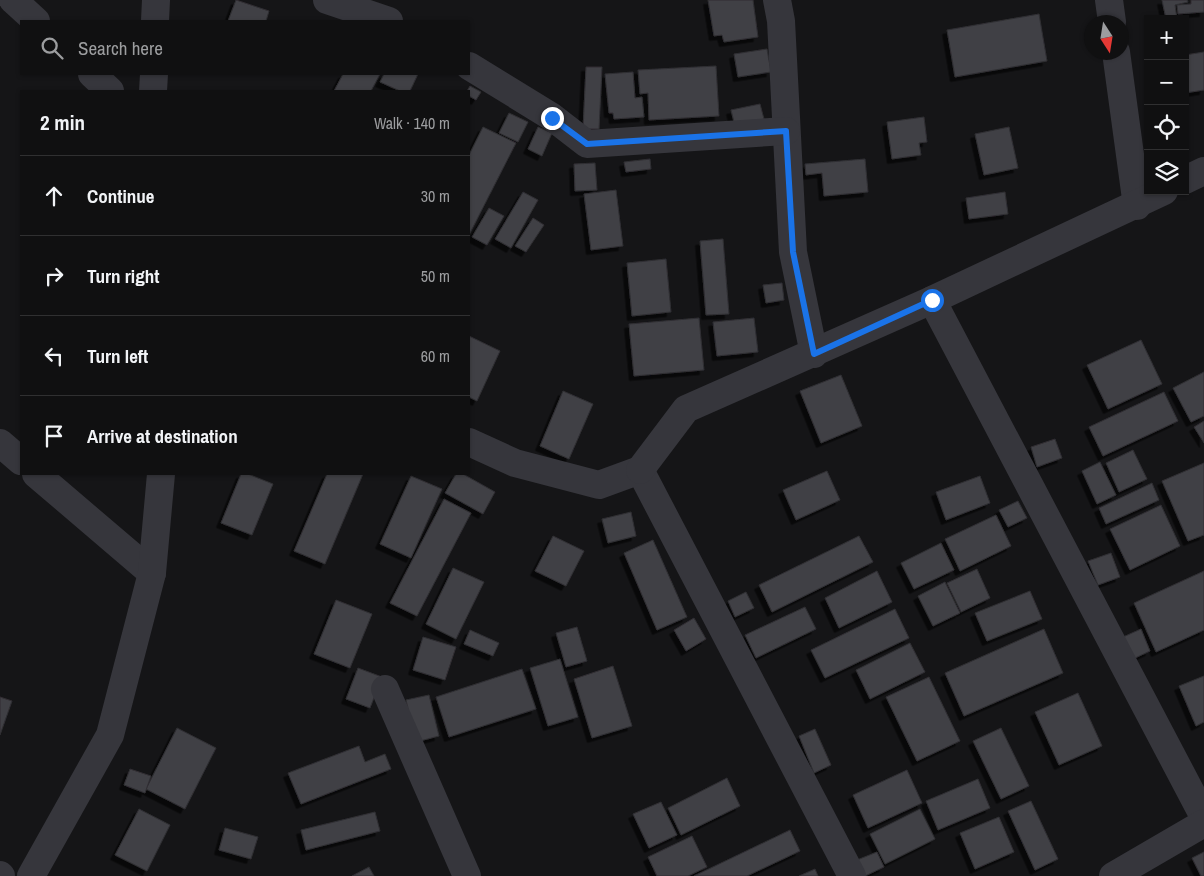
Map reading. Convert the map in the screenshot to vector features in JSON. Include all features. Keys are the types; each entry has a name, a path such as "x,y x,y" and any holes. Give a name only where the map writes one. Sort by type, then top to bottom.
{"street":[{"path":"13,0 35,20"},
{"path":"156,0 156,20"},
{"path":"327,0 386,20"},
{"path":"777,0 781,21 793,252 814,354"},
{"path":"1109,0 1111,15"},
{"path":"1117,60 1137,206"},
{"path":"470,67 552,118 587,144 786,131"},
{"path":"93,75 109,90"},
{"path":"153,90 154,75"},
{"path":"1189,178 1204,171"},
{"path":"470,442 514,463 599,485 640,470 686,409 814,354 1137,206 1157,195"},
{"path":"932,300 1204,817"},
{"path":"0,443 20,460"},
{"path":"640,470 852,876"},
{"path":"37,475 152,573"},
{"path":"31,876 110,735 152,573 161,475"},
{"path":"385,689 467,876"},
{"path":"1113,876 1204,823"}],"building":[{"path":"236,0 269,11 266,20 228,20"},
{"path":"708,0 753,0 758,37 724,42 722,35 714,36"},
{"path":"1162,0 1187,0 1188,2 1175,5 1176,15 1165,15"},
{"path":"1191,0 1204,0 1204,12 1178,14 1177,5 1191,4"},
{"path":"1039,14 1047,61 955,77 947,30"},
{"path":"767,49 771,72 738,77 734,54"},
{"path":"1204,52 1204,90 1189,92 1189,54"},
{"path":"716,66 719,116 649,120 648,93 640,94 638,70"},
{"path":"586,67 602,67 599,129 583,129"},
{"path":"633,72 635,98 642,97 644,117 614,119 613,113 609,113 605,74"},
{"path":"342,75 379,75 372,90 335,90"},
{"path":"384,75 418,75 410,90 398,90 380,82"},
{"path":"470,86 481,92 476,100 470,97 470,90 468,90"},
{"path":"760,104 764,119 735,126 731,110"},
{"path":"509,113 528,122 518,142 499,133"},
{"path":"924,117 927,142 919,143 921,155 892,159 887,122"},
{"path":"483,127 516,143 470,233 470,153"},
{"path":"538,127 552,133 542,156 528,149"},
{"path":"1009,127 1018,168 984,175 975,134"},
{"path":"650,159 651,169 626,172 624,162"},
{"path":"865,159 868,192 824,196 822,173 806,175 805,164"},
{"path":"595,163 597,190 575,191 574,164"},
{"path":"616,190 623,246 591,250 584,194"},
{"path":"523,192 538,200 511,248 495,239"},
{"path":"1005,192 1008,214 969,219 966,198"},
{"path":"489,208 504,216 487,245 472,237"},
{"path":"533,218 544,225 526,252 515,246"},
{"path":"723,239 729,314 706,315 700,241"},
{"path":"666,259 671,312 632,316 627,263"},
{"path":"782,283 784,300 766,303 763,285"},
{"path":"699,318 704,370 634,376 629,324"},
{"path":"754,318 758,352 717,356 713,322"},
{"path":"470,336 500,351 477,401 470,398"},
{"path":"1141,340 1162,384 1108,409 1087,365"},
{"path":"1204,372 1204,416 1191,422 1173,388"},
{"path":"841,375 862,426 821,443 800,391"},
{"path":"563,391 593,404 569,459 540,446"},
{"path":"1164,392 1178,421 1103,456 1089,427"},
{"path":"1204,421 1204,443 1194,427"},
{"path":"1055,439 1062,458 1037,467 1031,447"},
{"path":"1133,450 1147,479 1119,492 1106,463"},
{"path":"1100,462 1116,495 1097,504 1082,471"},
{"path":"1204,463 1204,535 1188,541 1162,481"},
{"path":"827,471 840,500 796,520 783,490"},
{"path":"241,475 250,475 273,484 252,535 221,523"},
{"path":"327,475 363,475 325,564 294,551"},
{"path":"455,475 465,475 495,492 483,514 445,493"},
{"path":"411,476 442,489 411,558 380,544"},
{"path":"980,476 990,503 946,520 936,492"},
{"path":"1152,483 1159,500 1106,524 1099,508"},
{"path":"444,499 471,513 417,616 390,603"},
{"path":"1018,501 1027,518 1008,527 999,510"},
{"path":"1161,505 1180,546 1130,570 1110,529"},
{"path":"631,512 636,536 608,543 602,519"},
{"path":"996,515 1011,546 960,571 945,539"},
{"path":"553,536 584,551 566,586 535,571"},
{"path":"859,536 873,562 772,612 759,585"},
{"path":"653,540 687,617 657,630 624,553"},
{"path":"941,543 954,570 914,589 901,563"},
{"path":"1111,553 1120,577 1098,585 1088,561"},
{"path":"453,568 484,582 456,639 426,624"},
{"path":"977,569 990,598 961,612 947,583"},
{"path":"877,571 892,602 839,628 825,598"},
{"path":"1204,571 1204,630 1156,652 1134,603"},
{"path":"945,582 960,613 933,626 918,596"},
{"path":"1030,591 1042,619 987,641 975,613"},
{"path":"746,592 754,608 735,617 728,601"},
{"path":"336,600 372,614 350,668 314,654"},
{"path":"805,607 816,629 756,658 745,635"},
{"path":"895,609 909,638 825,678 811,650"},
{"path":"694,618 706,639 686,651 674,630"},
{"path":"577,627 587,661 566,667 556,633"},
{"path":"1044,629 1063,673 964,716 945,673"},
{"path":"1141,629 1150,651 1133,659 1123,637"},
{"path":"470,630 499,643 493,656 464,644"},
{"path":"423,637 456,647 445,680 413,670"},
{"path":"910,643 925,672 870,699 856,670"},
{"path":"560,659 578,717 548,726 530,668"},
{"path":"613,666 632,726 592,738 574,679"},
{"path":"358,668 382,677 370,708 346,699"},
{"path":"522,669 536,709 449,737 436,697"},
{"path":"1204,676 1204,722 1196,726 1179,686"},
{"path":"929,677 960,741 917,761 886,697"},
{"path":"1078,693 1102,746 1059,765 1035,712"},
{"path":"429,695 439,736 416,742 406,700"},
{"path":"0,697 12,701 0,735"},
{"path":"177,728 216,748 185,809 146,789"},
{"path":"1001,728 1029,786 1001,799 973,741"},
{"path":"815,729 831,765 814,773 799,736"},
{"path":"359,746 365,762 385,754 391,769 301,804 288,773"},
{"path":"130,769 151,776 145,793 124,785"},
{"path":"907,770 922,803 868,828 853,795"},
{"path":"727,778 740,806 681,835 668,808"},
{"path":"978,779 990,808 938,830 926,801"},
{"path":"1031,801 1058,859 1035,870 1008,811"},
{"path":"661,802 677,835 649,848 633,814"},
{"path":"139,809 170,825 147,871 115,855"},
{"path":"920,809 935,839 885,864 870,834"},
{"path":"375,812 380,831 306,850 301,830"},
{"path":"999,817 1014,852 975,869 960,833"},
{"path":"225,828 258,837 251,859 219,850"},
{"path":"790,830 800,851 747,876 694,876"},
{"path":"692,836 707,867 688,876 657,876 648,857"},
{"path":"877,852 884,867 865,876 857,860"},
{"path":"1204,852 1204,876 1201,876 1192,858"},
{"path":"369,867 374,876 352,876"},
{"path":"815,869 818,876 799,876"}],"route":[{"path":"552,118 587,144 786,131 793,252 814,354 932,300"}]}
